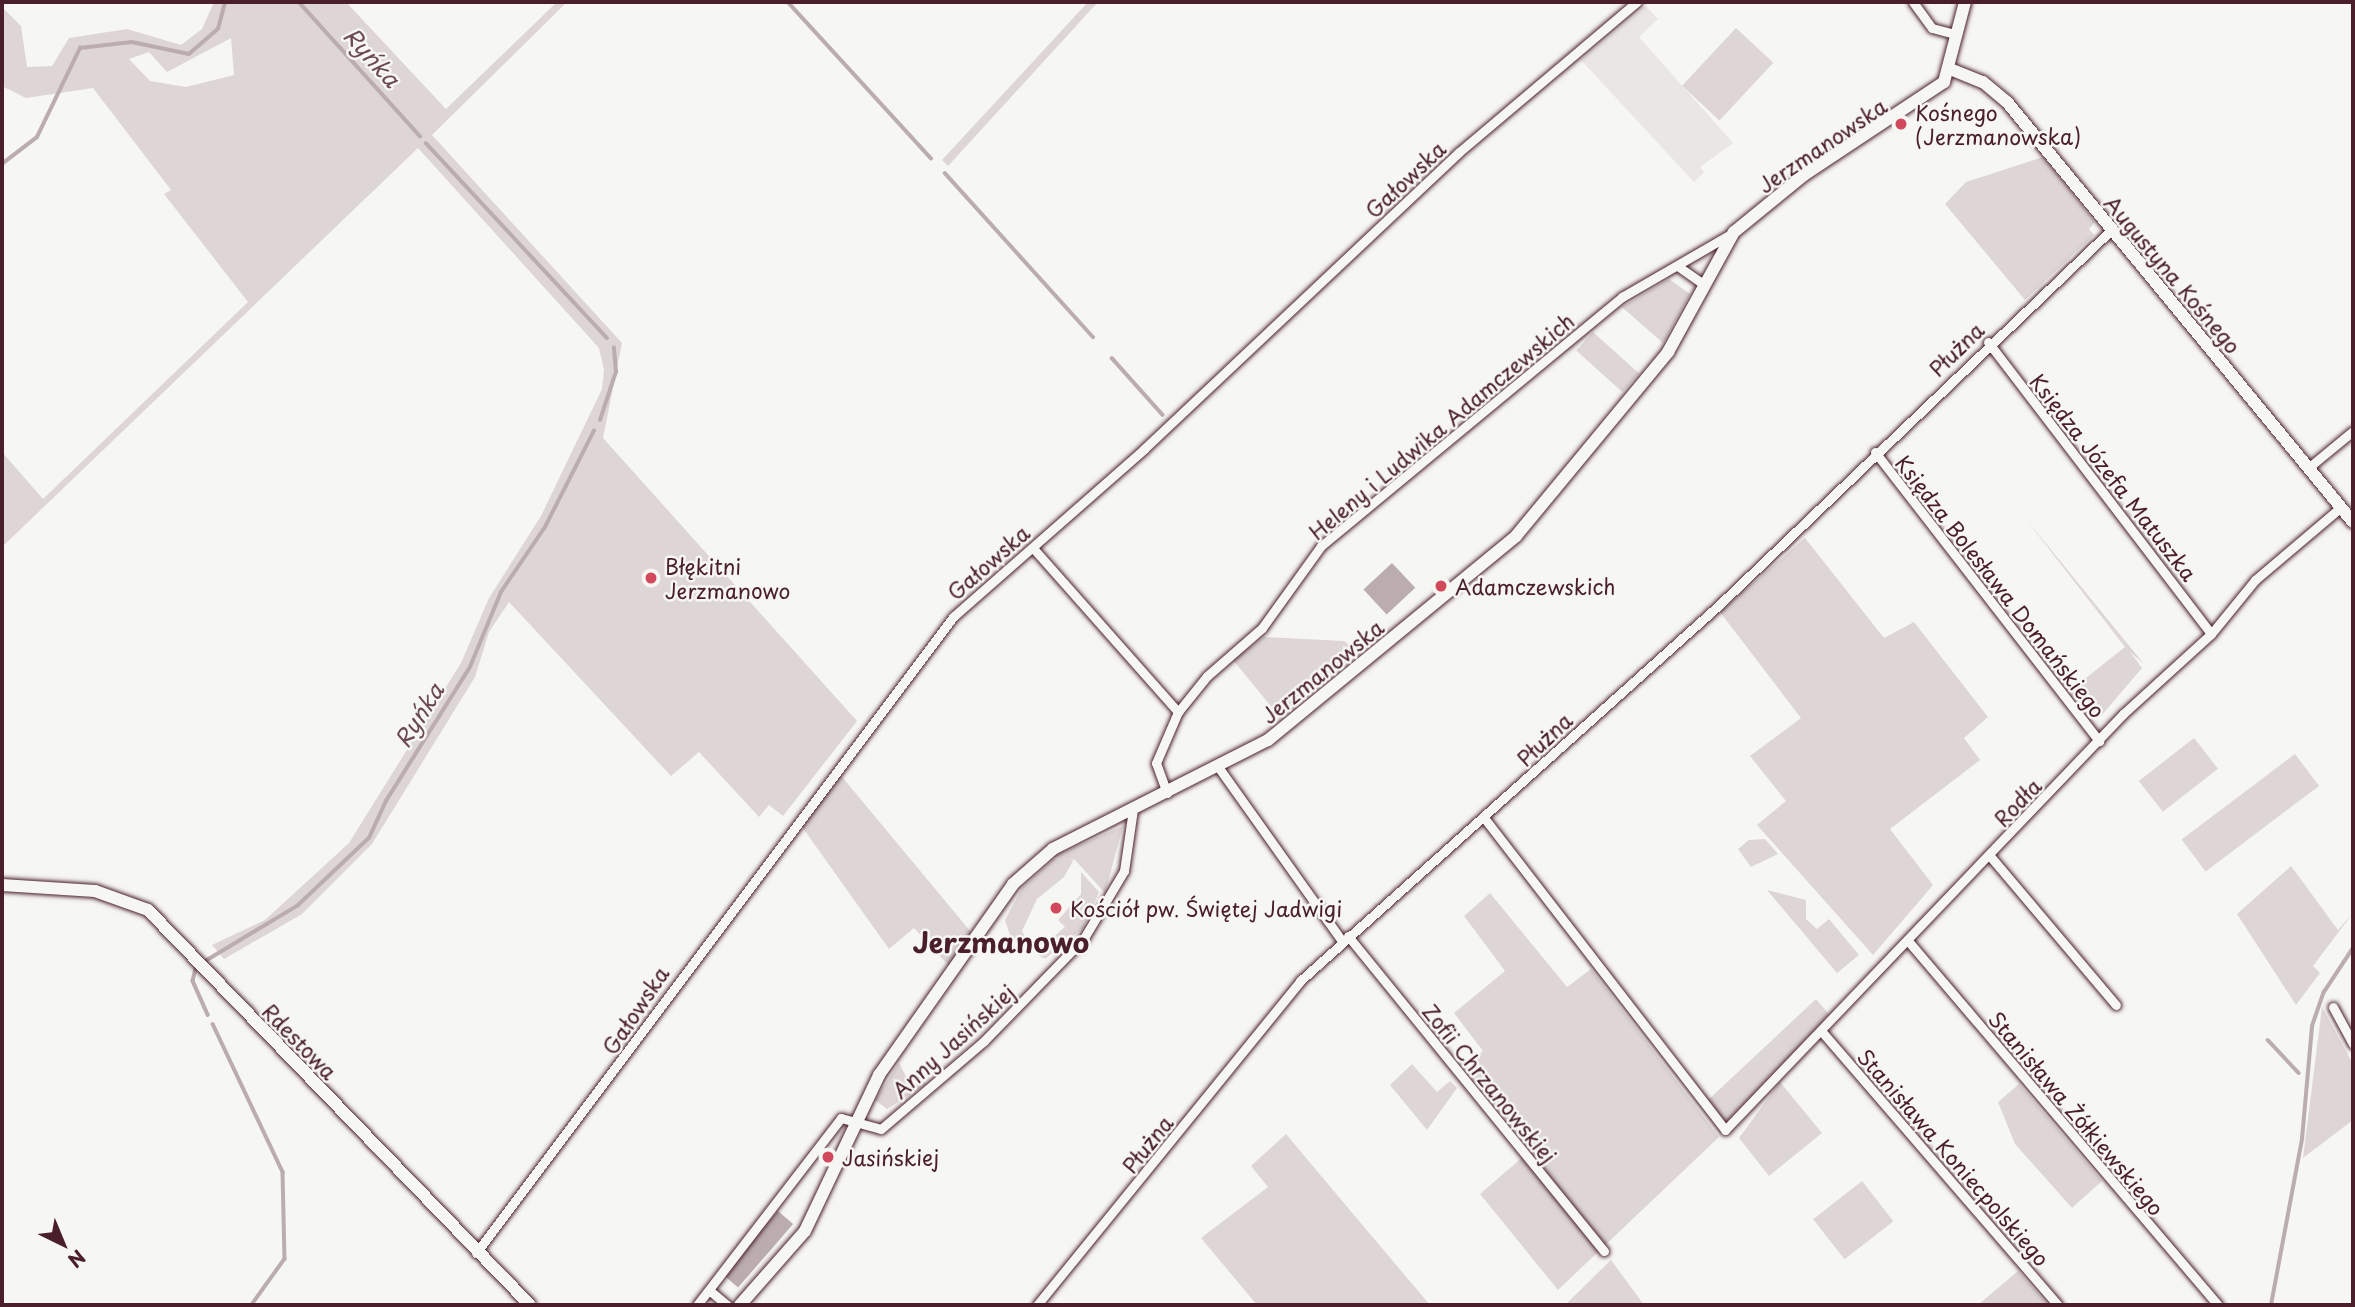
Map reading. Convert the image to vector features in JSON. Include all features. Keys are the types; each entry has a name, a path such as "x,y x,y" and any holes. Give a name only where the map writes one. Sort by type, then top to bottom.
{"street":[{"name":"Gałowska","path":"476,1253 937,635 1458,153 1637,2"},
{"path":"1913,2 1932,28 1954,34"},
{"path":"1950,69 1954,34 1965,2"},
{"name":"Augustyna Kośnego","path":"1950,69 1999,93 2353,522"},
{"name":"Jerzmanowska","path":"740,1305 818,1210 854,1124 879,1075 1013,884 1053,849 1219,768 1294,720 1524,528 1668,352 1703,284 1734,232 1804,175 1936,92 1950,69"},
{"name":"Płużna","path":"1037,1305 1276,1008 1345,939 1485,819 1988,342 2112,230"},
{"name":"Heleny i Ludwika Adamczewskich","path":"1167,793 1156,762 1178,712 1207,676 1262,628 1321,546 1622,297 1676,269 1734,232"},
{"path":"1676,269 1703,284"},
{"name":"Księdza Józefa Matuszka","path":"1988,342 2211,634"},
{"path":"2308,468 2353,431"},
{"name":"Księdza Bolesława Domańskiego","path":"1875,452 2099,741"},
{"name":"Rodła","path":"1485,819 1725,1130 1823,1033 2099,741 2211,634 2255,580 2340,507"},
{"path":"1033,548 1178,712"},
{"name":"Zofii Chrzanowskiej","path":"1219,768 1345,939 1604,1251"},
{"name":"Anny Jasińskiej","path":"854,1124 881,1129 927,1093 1084,938 1124,871 1133,809"},
{"path":"1990,856 2116,1005"},
{"name":"Rdestowa","path":"2,885 95,891 148,910 476,1253 530,1305"},
{"name":"Stanisława Żółkiewskiego","path":"1909,942 2218,1305"},
{"path":"2333,1007 2353,1044"},
{"name":"Stanisława Koniecpolskiego","path":"1823,1033 2057,1305"},
{"path":"697,1305 841,1118 854,1124"},
{"path":"709,1290 727,1305"}],"shaded area":[{"path":"214,2 346,2 446,109 557,2 567,2 432,135 622,343 603,438 857,721 783,816 769,805 759,817 699,752 671,776 509,602 489,632 475,677 372,844 302,914 224,959 212,945 265,920 349,843 461,663 489,598 541,516 602,389 604,370 599,348 418,148 2,547 2,452 43,499 248,302 164,194 171,190 93,88 26,98 2,86 2,7 21,26 27,67 52,66 69,38 127,29 181,45 202,29","holes":["231,38 234,75 186,87 150,81 129,59 149,52 167,72"]},
{"path":"1088,2 1098,2 948,166 942,160"},
{"path":"1646,6 1658,19 1639,37 1733,143 1700,167 1704,172 1694,182 1581,60"},
{"path":"1736,28 1773,63 1719,121 1682,86"},
{"path":"2043,157 2095,222 2089,229 2094,235 2025,300 1945,204 1966,182"},
{"path":"1669,279 1690,294 1663,343 1622,307"},
{"path":"1593,332 1639,373 1622,392 1576,351"},
{"path":"2025,518 2144,664 2130,652 2142,668 2101,716 2091,715 2072,689 2125,647"},
{"path":"1805,538 1884,638 1914,622 1988,717 1964,738 1980,760 1890,829 1933,885 1873,955 1757,825 1786,801 1750,756 1801,718 1720,612"},
{"path":"1392,563 1415,588 1387,614 1363,590"},
{"path":"1264,637 1344,641 1358,652 1279,716 1233,660"},
{"path":"2194,738 2218,769 2163,812 2139,781"},
{"path":"2295,754 2319,786 2206,871 2182,839"},
{"path":"838,772 971,932 950,967 914,928 889,949 800,824"},
{"path":"1123,826 1105,893 1075,860 1052,857"},
{"path":"1765,839 1778,854 1751,867 1738,849 1749,840"},
{"path":"1066,857 1073,861 1064,877 1037,899 1022,931 1027,941 1042,947 1065,927 1058,920 1081,894 1081,872 1099,892 1083,928 1045,959 1011,938 1005,920 1022,888 1054,859"},
{"path":"2291,866 2338,930 2353,913 2313,966 2320,973 2296,1005 2237,914"},
{"path":"1767,890 1806,900 1806,919 1817,929 1829,919 1859,955 1837,973"},
{"path":"1490,893 1567,987 1591,969 1719,1137 1558,1290 1480,1194 1531,1150 1467,1066 1483,1051 1454,1013 1505,971 1464,916"},
{"path":"1816,999 1831,1017 1726,1125 1707,1101"},
{"path":"2322,1007 2353,1064 2353,1120 2303,1158"},
{"path":"899,1063 910,1084 928,1083 887,1109 875,1100"},
{"path":"1412,1064 1437,1092 1450,1081 1457,1088 1427,1130 1390,1085"},
{"path":"1780,1082 1822,1133 1769,1176 1739,1138"},
{"path":"2019,1084 2102,1181 2072,1208 2015,1144 1998,1102"},
{"path":"1286,1134 1430,1305 1257,1305 1201,1238 1268,1187 1251,1166"},
{"path":"1862,1181 1893,1221 1845,1259 1813,1219"},
{"path":"778,1211 793,1224 738,1288 723,1274"},
{"path":"1611,1260 1644,1305 1565,1305"},
{"path":"2018,1271 2048,1305 1978,1305"}],"waterway":[{"path":"2,164 37,137 80,48 132,42 189,54 218,29 225,2"},
{"name":"Ryńka","path":"299,2 420,136"},
{"path":"788,2 931,158"},
{"name":"Ryńka","path":"426,143 607,338"},
{"path":"945,173 1093,337"},
{"name":"Ryńka","path":"600,420 616,372 614,348"},
{"path":"1112,358 1163,415"},
{"name":"Ryńka","path":"207,960 297,906 369,838 386,801 470,667 501,592 545,527 594,431"},
{"path":"2271,1305 2302,1139 2312,1026 2324,992 2353,948"},
{"name":"Ryńka","path":"196,969 193,981 208,1015"},
{"name":"Ryńka","path":"213,1024 283,1172 285,1259 252,1305"},
{"path":"2268,1040 2299,1073"}],"place":[{"name":"Kośnego (Jerzmanowska)","path":"1901,124"},
{"name":"Błękitni Jerzmanowo","path":"651,578"},
{"name":"Adamczewskich","path":"1441,586"},
{"name":"Kościół pw. Świętej Jadwigi","path":"1056,908"},
{"name":"Jasińskiej","path":"828,1157"}],"district":[{"name":"Jerzmanowo","path":"1001,942"}]}
